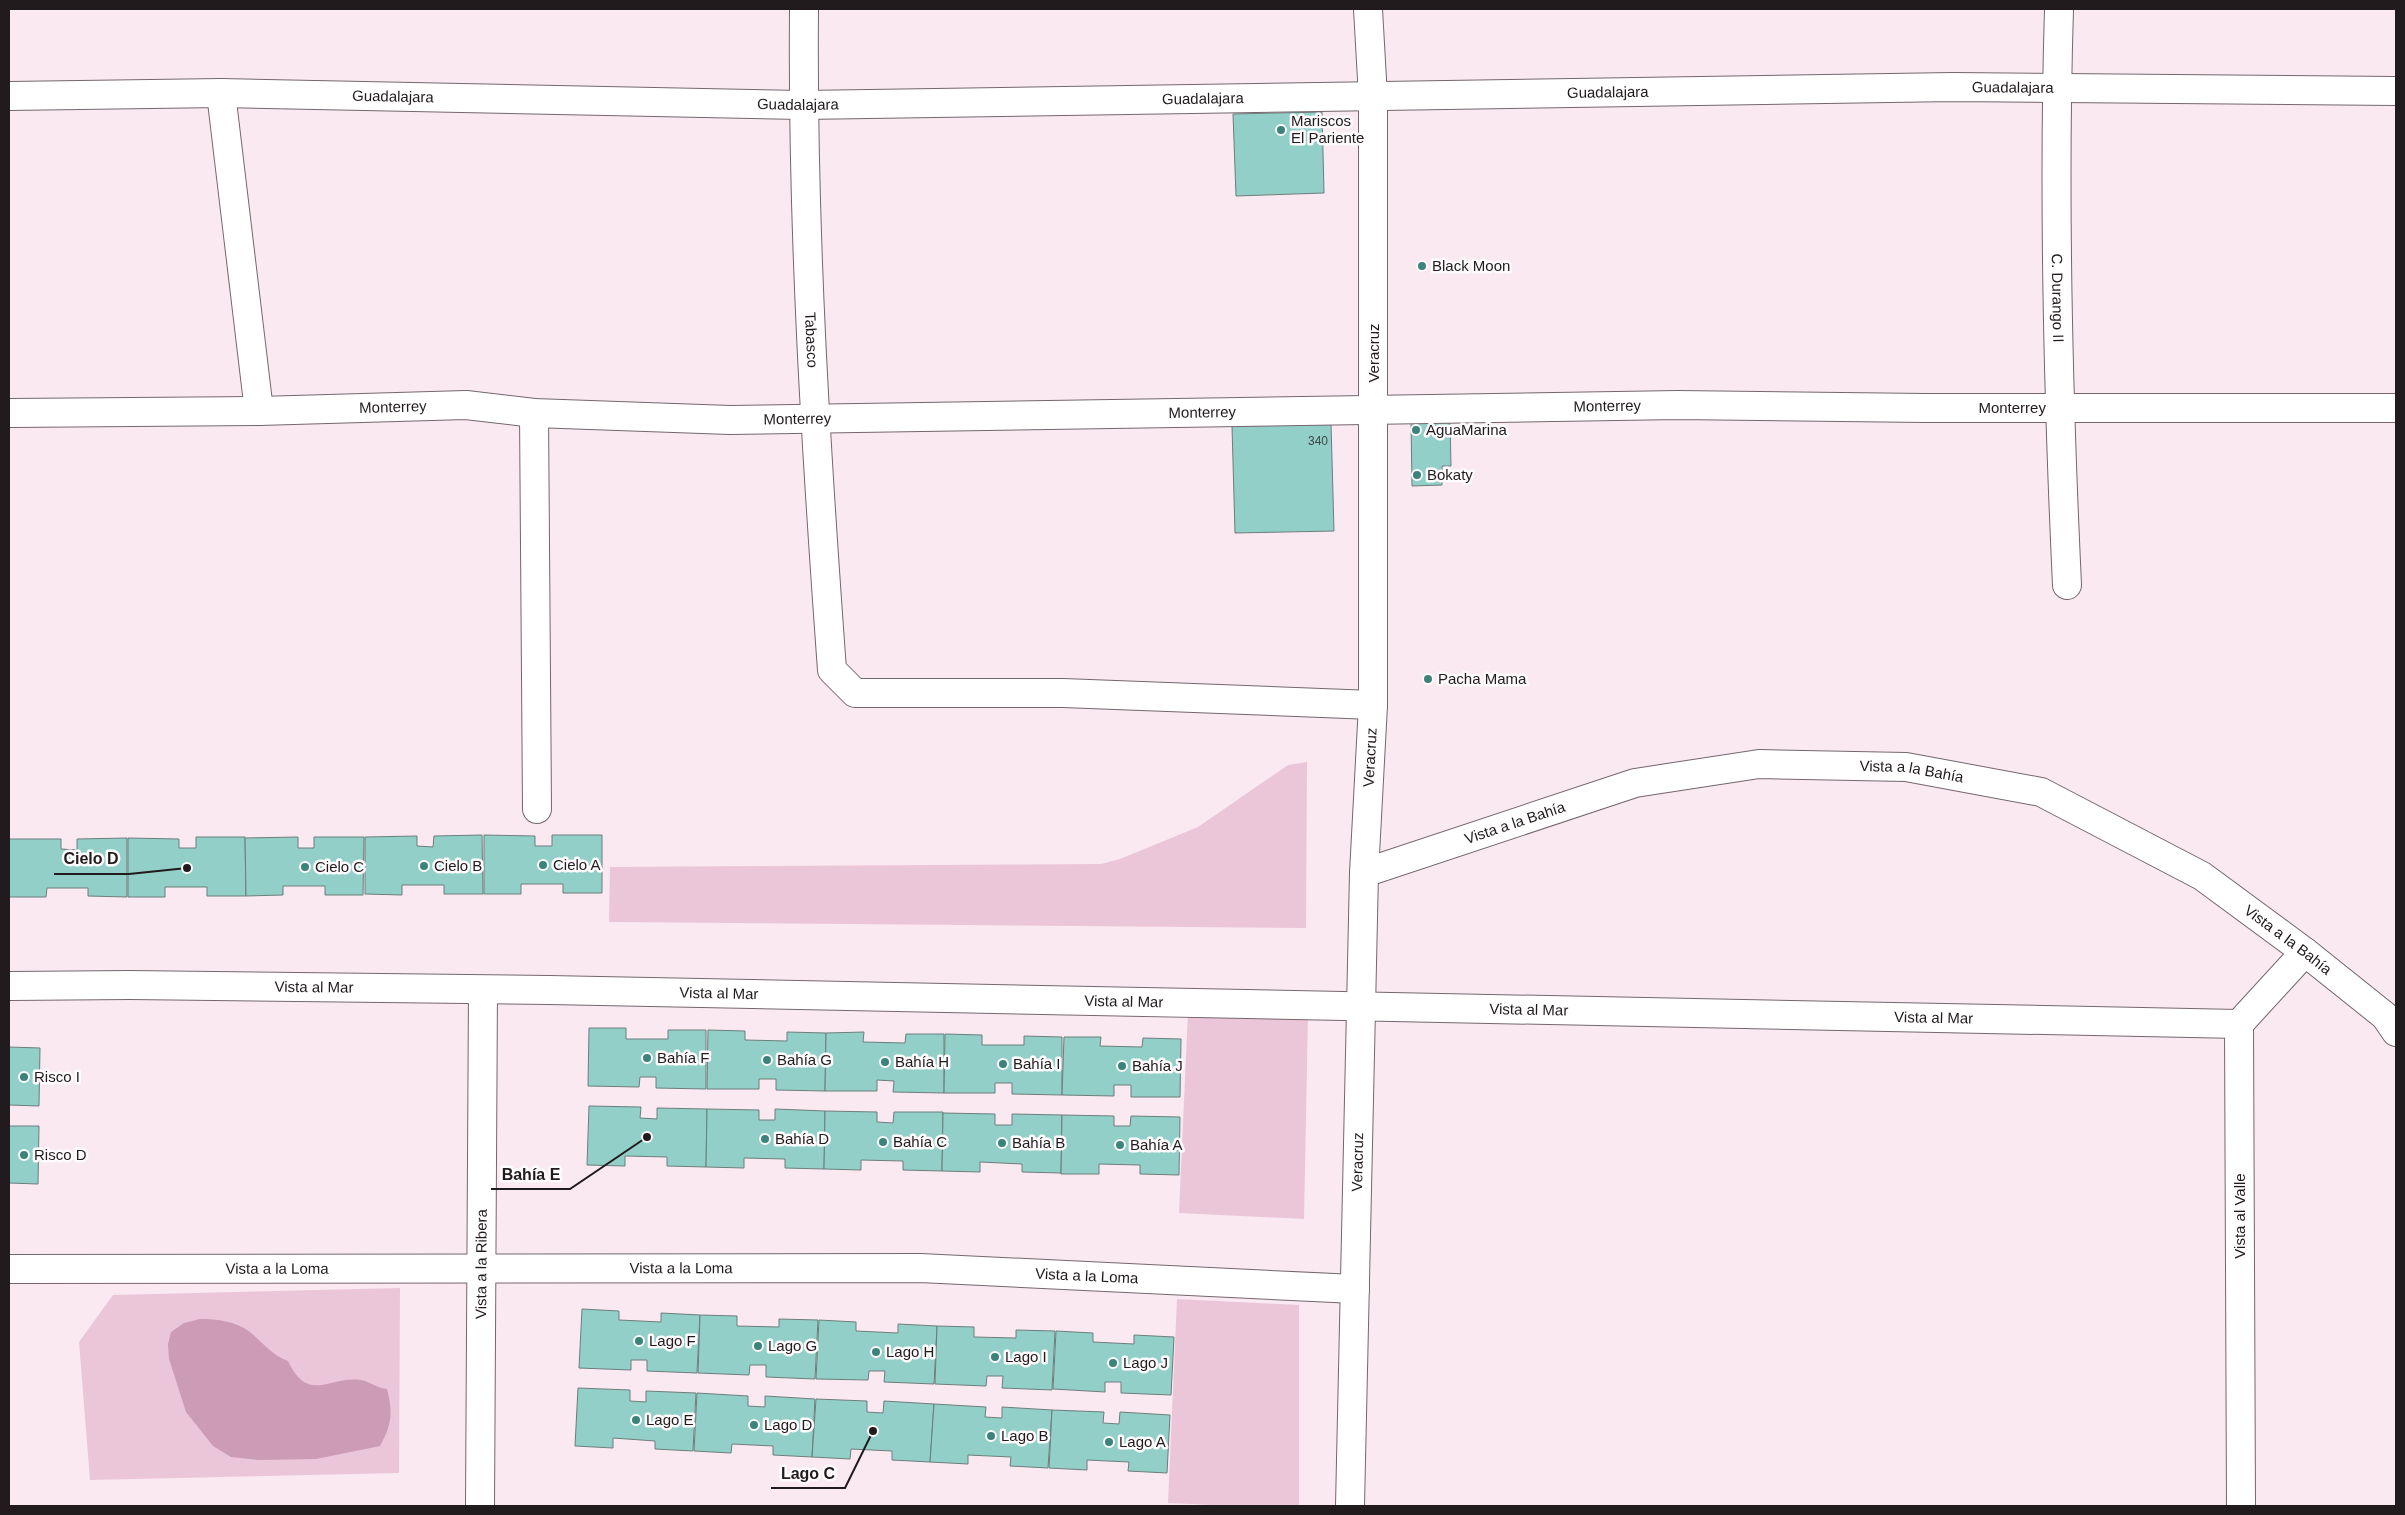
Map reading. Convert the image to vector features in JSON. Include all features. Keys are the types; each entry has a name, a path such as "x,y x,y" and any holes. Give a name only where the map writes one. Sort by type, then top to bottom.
{"street":[{"name":"Tabasco","path":"804,9 803,105 814,417 832,670 855,693 1063,693 1373,705"},
{"name":"Veracruz","path":"1350,1506 1360,1007 1364,873 1373,705 1373,97 1368,9"},
{"name":"C. Durango II","path":"2059,9 2057,88 2058,408 2067,585"},
{"name":"Guadalajara","path":"9,96 221,93 803,105 1953,87 2396,91"},
{"path":"221,93 259,412"},
{"name":"Monterrey","path":"9,413 259,412 466,405 534,413 730,420 814,417 1678,405 2396,408"},
{"path":"534,413 537,810"},
{"name":"Vista a la Bahía","path":"1364,873 1635,783 1759,764 1906,767 2041,792 2202,876 2305,952 2385,1016 2396,1032"},
{"path":"2239,1024 2305,952"},
{"name":"Vista al Mar","path":"9,986 130,985 483,990 2239,1024"},
{"name":"Vista a la Ribera","path":"480,1506 483,990"},
{"name":"Vista al Valle","path":"2239,1024 2241,1506"},
{"name":"Vista a la Loma","path":"9,1269 920,1268 1355,1289"}],"shaded area":[{"path":"1307,762 1306,928 609,922 610,867 1101,864 1120,859 1198,827 1288,765"},
{"path":"1188,1012 1308,1015 1304,1219 1179,1213"},
{"path":"400,1288 399,1473 90,1480 79,1342 113,1295"},
{"path":"1177,1299 1299,1305 1299,1506 1168,1503"},
{"path":"200,1319 226,1321 244,1328 272,1352 288,1361 296,1375 313,1385 353,1379 387,1389 391,1412 389,1425 380,1446 316,1459 258,1460 231,1457 213,1446 186,1412 169,1359 168,1344 171,1332 184,1323"}],"building":[{"path":"1322,112 1324,193 1236,196 1233,114"},
{"path":"1450,422 1451,466 1442,466 1442,485 1412,486 1411,423"},
{"path":"1331,424 1334,531 1235,533 1232,426"},
{"name":"Cielo B","path":"482,835 483,894 444,894 444,885 402,885 402,895 365,894 365,837 417,836 417,846 433,847 434,836"},
{"name":"Cielo A","path":"484,835 535,836 535,846 552,846 552,835 602,835 602,893 563,893 563,884 521,884 521,894 484,894"},
{"path":"196,837 245,837 246,896 207,896 207,887 165,887 165,897 128,897 128,838 179,839 179,848 196,848"},
{"name":"Cielo C","path":"298,837 298,848 314,848 314,837 364,837 363,895 325,895 325,886 283,886 283,895 246,896 245,838"},
{"path":"127,838 127,897 88,896 88,888 47,888 46,897 9,897 9,839 61,839 61,849 77,850 77,839"},
{"name":"Bahía F","path":"589,1028 626,1028 626,1039 668,1039 668,1030 706,1030 706,1089 656,1088 656,1077 640,1077 639,1087 588,1086"},
{"name":"Bahía G","path":"708,1030 745,1031 745,1040 787,1041 787,1032 826,1033 825,1091 776,1090 776,1079 759,1079 759,1089 707,1089"},
{"name":"Bahía H","path":"864,1032 863,1042 905,1043 906,1034 944,1034 944,1093 893,1092 894,1081 877,1080 877,1091 825,1091 826,1033"},
{"name":"Bahía I","path":"945,1034 982,1035 982,1045 1024,1045 1024,1036 1062,1037 1062,1095 1012,1094 1012,1083 995,1083 995,1093 944,1093"},
{"name":"Bahía J","path":"1064,1037 1101,1037 1100,1046 1142,1047 1143,1038 1181,1039 1180,1097 1131,1097 1131,1085 1114,1085 1114,1096 1062,1095"},
{"name":"Risco I","path":"9,1047 40,1048 39,1106 9,1105"},
{"path":"589,1106 641,1107 640,1118 657,1119 657,1108 707,1109 706,1167 667,1166 667,1157 625,1156 625,1166 587,1165"},
{"name":"Bahía D","path":"707,1109 759,1110 759,1120 775,1120 775,1109 825,1111 824,1169 785,1168 785,1159 744,1158 744,1168 706,1167"},
{"name":"Bahía C","path":"825,1111 877,1112 877,1122 893,1123 894,1112 943,1112 942,1171 903,1170 903,1161 861,1160 861,1170 824,1169"},
{"name":"Bahía B","path":"943,1113 995,1114 995,1125 1012,1125 1012,1114 1062,1115 1061,1173 1022,1172 1022,1164 980,1162 980,1172 942,1171"},
{"name":"Bahía A","path":"1062,1115 1114,1116 1114,1126 1130,1126 1131,1116 1180,1117 1179,1175 1140,1174 1140,1165 1099,1164 1099,1174 1061,1174"},
{"name":"Risco D","path":"9,1126 39,1126 38,1184 9,1183"},
{"name":"Lago F","path":"582,1309 619,1311 619,1320 661,1322 661,1313 700,1315 697,1373 647,1371 647,1360 631,1360 631,1370 579,1368"},
{"name":"Lago G","path":"700,1315 737,1316 737,1326 779,1327 779,1319 818,1320 815,1379 766,1377 766,1365 750,1365 749,1375 698,1373"},
{"name":"Lago H","path":"819,1320 856,1322 856,1331 898,1333 898,1324 937,1326 934,1384 884,1382 885,1371 869,1371 868,1380 816,1379"},
{"name":"Lago I","path":"937,1326 974,1327 974,1337 1016,1338 1016,1330 1055,1331 1052,1390 1002,1388 1003,1376 987,1376 986,1386 935,1384"},
{"name":"Lago J","path":"1056,1331 1093,1333 1093,1342 1134,1344 1134,1335 1174,1337 1171,1395 1121,1393 1121,1382 1105,1382 1105,1392 1053,1389"},
{"name":"Lago E","path":"578,1388 630,1390 630,1401 646,1402 646,1391 696,1393 693,1451 655,1449 655,1441 613,1438 613,1448 575,1446"},
{"name":"Lago D","path":"697,1393 748,1396 748,1406 765,1407 765,1396 815,1399 812,1457 773,1455 773,1446 732,1444 731,1453 694,1451"},
{"path":"816,1399 867,1401 867,1412 883,1413 884,1401 934,1404 930,1462 892,1460 892,1451 851,1449 850,1459 812,1457"},
{"name":"Lago B","path":"934,1404 986,1407 985,1417 1002,1418 1002,1407 1052,1410 1048,1468 1010,1466 1011,1457 968,1455 968,1464 930,1462"},
{"name":"Lago A","path":"1052,1410 1104,1412 1103,1423 1119,1424 1120,1412 1170,1415 1167,1473 1128,1471 1129,1462 1087,1460 1087,1470 1049,1468"}],"place":[{"name":"Mariscos El Pariente","path":"1281,130"},
{"name":"Black Moon","path":"1422,266"},
{"name":"AguaMarina","path":"1416,430"},
{"name":"Bokaty","path":"1417,475"},
{"name":"Pacha Mama","path":"1428,679"},
{"name":"Cielo A","path":"543,865"},
{"name":"Cielo B","path":"424,866"},
{"name":"Cielo C","path":"305,867"},
{"name":"Cielo D","path":"187,868"},
{"name":"Bahía F","path":"647,1058"},
{"name":"Bahía G","path":"767,1060"},
{"name":"Bahía H","path":"885,1062"},
{"name":"Bahía I","path":"1003,1064"},
{"name":"Bahía J","path":"1122,1066"},
{"name":"Risco I","path":"24,1077"},
{"name":"Bahía E","path":"647,1137"},
{"name":"Bahía D","path":"765,1139"},
{"name":"Bahía C","path":"883,1142"},
{"name":"Bahía B","path":"1002,1143"},
{"name":"Bahía A","path":"1120,1145"},
{"name":"Risco D","path":"24,1155"},
{"name":"Lago F","path":"639,1341"},
{"name":"Lago G","path":"758,1346"},
{"name":"Lago H","path":"876,1352"},
{"name":"Lago I","path":"995,1357"},
{"name":"Lago J","path":"1113,1363"},
{"name":"Lago E","path":"636,1420"},
{"name":"Lago D","path":"754,1425"},
{"name":"Lago C","path":"873,1431"},
{"name":"Lago B","path":"991,1436"},
{"name":"Lago A","path":"1109,1442"}]}
